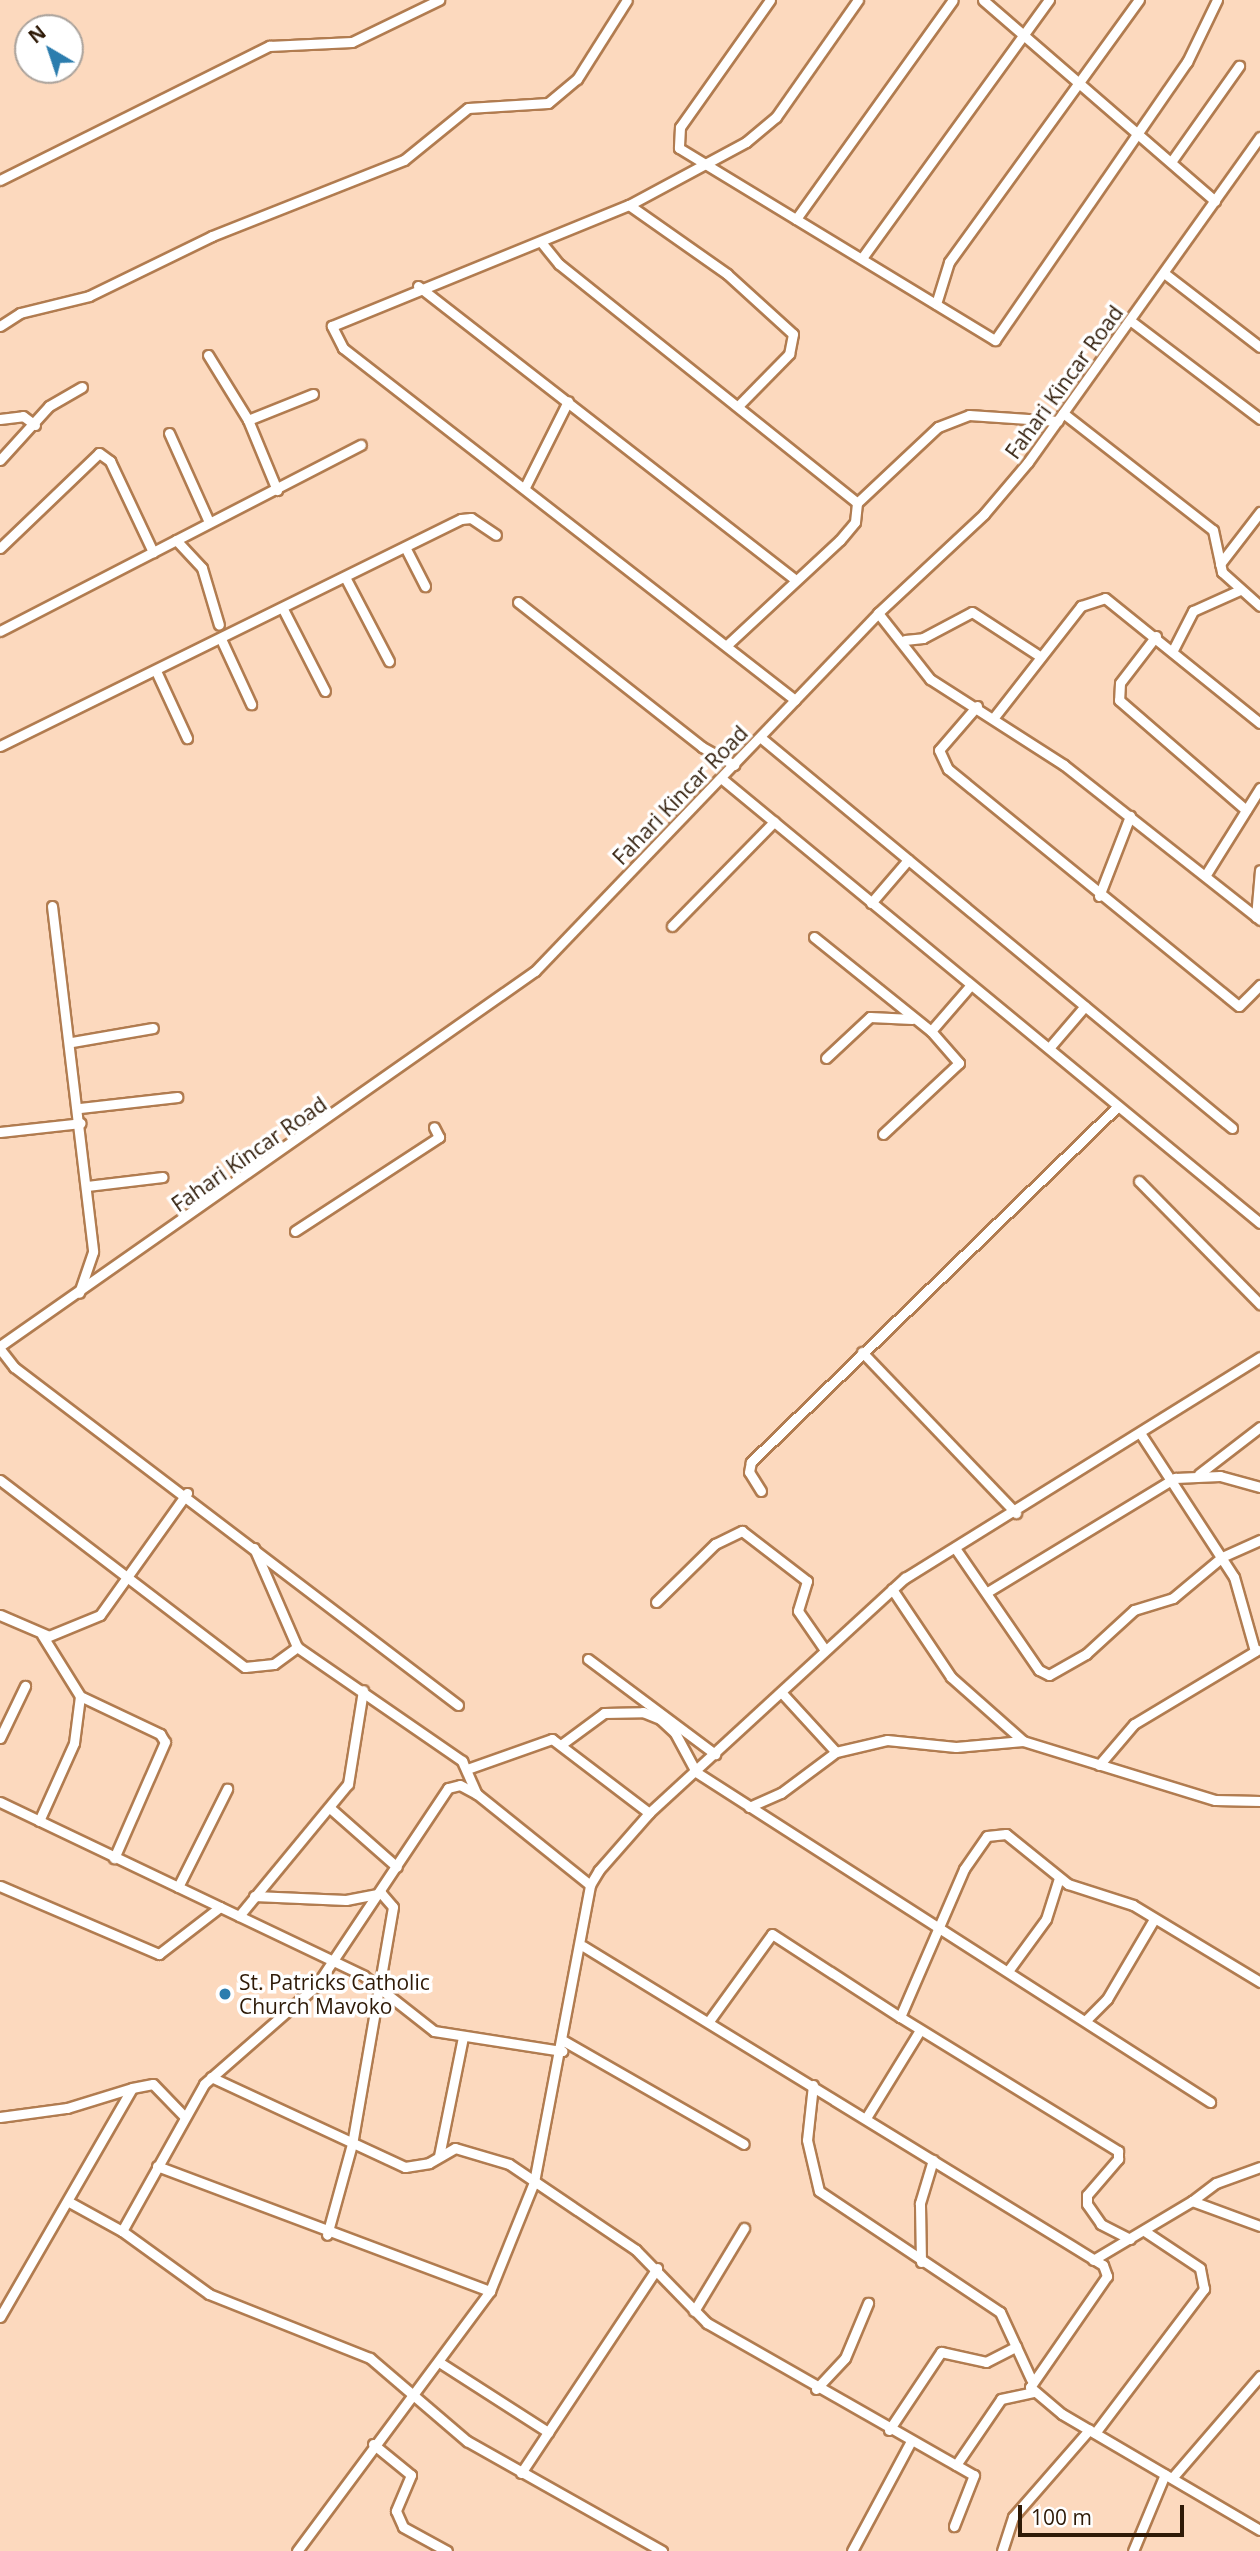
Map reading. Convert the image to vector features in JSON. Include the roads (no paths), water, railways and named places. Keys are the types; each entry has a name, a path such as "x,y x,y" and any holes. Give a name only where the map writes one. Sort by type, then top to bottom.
{"street":[{"path":"0,180 269,46 352,42 439,0"},
{"path":"0,326 20,313 89,296 212,236 404,160 468,108 548,103 577,79 627,0"},
{"path":"770,0 676,136 679,149 995,340 1002,337 1135,132 1188,62 1217,0"},
{"path":"795,701 334,337 332,326 418,286 541,242 629,205 706,165 766,129 858,0"},
{"path":"796,219 953,0"},
{"path":"983,0 1022,39 1215,201"},
{"path":"862,258 1049,0"},
{"path":"936,304 949,262 1139,0"},
{"path":"1171,162 1239,66"},
{"name":"Fahari Kincar Road","path":"0,1347 502,998 734,765 878,613 984,514 1061,417 1215,201 1256,150 1260,137"},
{"path":"629,205 727,274 793,334 789,354 739,405"},
{"path":"541,242 559,264 739,405 857,503"},
{"path":"1164,273 1260,346"},
{"path":"418,286 793,578"},
{"path":"1131,321 1260,419"},
{"path":"208,355 248,420 277,489"},
{"path":"0,460 35,425 49,406 82,387"},
{"path":"248,420 313,394"},
{"path":"525,488 568,401"},
{"path":"727,645 793,578 840,540 855,522 857,503 909,450 956,419 993,414 1061,417 1213,530 1220,564 1240,590 1260,606"},
{"path":"0,419 23,416 35,425"},
{"path":"169,433 209,522"},
{"path":"0,631 361,445"},
{"path":"0,548 99,453 110,461 153,552"},
{"path":"1220,564 1260,512"},
{"path":"0,746 405,547 471,518 496,535"},
{"path":"176,540 202,568 219,625"},
{"path":"405,547 425,586"},
{"path":"345,577 389,662"},
{"path":"1173,650 1193,611 1240,590"},
{"path":"995,716 1081,606 1095,598 1111,599 1260,723"},
{"path":"518,602 702,747 734,765"},
{"path":"283,609 325,691"},
{"path":"905,640 923,638 972,612 1041,657"},
{"path":"878,613 905,640 930,679 995,716 1130,816 1258,919"},
{"path":"1157,636 1120,683 1119,700 1246,810"},
{"path":"221,639 251,704"},
{"path":"156,671 187,738"},
{"path":"977,706 938,758 1099,896 1239,1006 1260,985"},
{"path":"760,737 1233,1128"},
{"path":"721,778 1260,1223"},
{"path":"1205,876 1260,788"},
{"path":"1099,896 1130,816"},
{"path":"672,926 774,822"},
{"path":"871,903 908,860"},
{"path":"1258,919 1260,870"},
{"path":"52,906 72,1042 93,1252 79,1294"},
{"path":"814,937 931,1031 959,1063 883,1135"},
{"path":"931,1031 970,986"},
{"path":"1049,1048 1085,1006"},
{"path":"826,1058 870,1017 914,1019"},
{"path":"72,1042 153,1028"},
{"path":"79,1108 177,1097"},
{"path":"761,1490 749,1472 751,1462 1118,1106"},
{"path":"0,1132 81,1123"},
{"path":"295,1231 439,1137 434,1127"},
{"path":"87,1185 162,1177"},
{"path":"1139,1181 1260,1304"},
{"path":"0,1347 14,1367 187,1493 458,1705"},
{"path":"862,1352 1016,1513"},
{"path":"297,2551 373,2444 439,2362 490,2291 534,2182 583,1945 590,1885 649,1813 891,1589 1142,1436 1260,1357"},
{"path":"1199,1474 1260,1427"},
{"path":"1099,1765 1134,1724 1257,1649 1240,1594 1222,1557 1175,1478 1142,1436"},
{"path":"989,1591 1175,1478 1199,1474 1260,1487"},
{"path":"0,1480 245,1667 274,1664 297,1647"},
{"path":"42,1635 100,1615 187,1493"},
{"path":"656,1602 715,1544 742,1531 807,1581 798,1611 825,1650"},
{"path":"955,1548 989,1591 1039,1670 1049,1675 1086,1654 1134,1610 1173,1598 1222,1557 1260,1540"},
{"path":"254,1547 297,1647 363,1690 470,1768 477,1794"},
{"path":"891,1589 951,1677 1023,1741"},
{"path":"0,1615 42,1635 79,1696 160,1734 165,1742 114,1857"},
{"path":"588,1658 715,1754"},
{"path":"0,1738 25,1686"},
{"path":"239,1916 330,1808 350,1777 363,1690"},
{"path":"782,1692 836,1752"},
{"path":"39,1821 74,1743 79,1696"},
{"path":"562,1744 604,1713 643,1712 675,1733 696,1772 1210,2102"},
{"path":"470,1768 542,1739 562,1744 649,1813"},
{"path":"749,1807 781,1793 836,1752 871,1741 956,1747 1023,1741 1214,1800 1260,1801"},
{"path":"122,2231 184,2116 211,2077 305,1997 381,1893 449,1788 460,1785 477,1794 590,1885"},
{"path":"178,1887 227,1789"},
{"path":"0,1802 383,1987 417,2022 463,2037 562,2051"},
{"path":"330,1808 397,1867"},
{"path":"900,2017 942,1928 964,1869 993,1833 1022,1840 1059,1878 1113,1895 1260,1982"},
{"path":"1008,1971 1046,1919 1059,1878"},
{"path":"0,1886 159,1954 220,1907"},
{"path":"254,1896 346,1900 381,1893"},
{"path":"327,2235 352,2144 383,1987 393,1912 381,1893"},
{"path":"1086,2020 1107,1998 1153,1921"},
{"path":"709,2021 772,1934 919,2032 1118,2151 1118,2159 1087,2194 1087,2204 1101,2224 1130,2239"},
{"path":"583,1945 1093,2259 1107,2276 1031,2379"},
{"path":"866,2118 919,2032"},
{"path":"439,2156 463,2037"},
{"path":"564,2040 744,2144"},
{"path":"211,2077 405,2167 455,2148 486,2152 534,2182 657,2268 694,2311 816,2389 910,2443 956,2465 976,2482 954,2526"},
{"path":"0,2117 68,2108 153,2084 184,2116"},
{"path":"813,2085 807,2140 819,2192 1000,2312 1031,2379 1034,2392 1092,2431 1259,2528"},
{"path":"0,2317 71,2203 132,2088"},
{"path":"921,2262 916,2229 933,2160"},
{"path":"157,2166 327,2235 490,2291"},
{"path":"1093,2259 1146,2232 1216,2183 1260,2167"},
{"path":"1192,2201 1260,2226"},
{"path":"71,2203 122,2231 209,2294 370,2358 410,2397 522,2473 662,2551"},
{"path":"694,2311 744,2228"},
{"path":"1002,2551 1013,2516 1092,2431 1204,2289 1200,2268 1146,2232"},
{"path":"522,2473 657,2268"},
{"path":"816,2389 845,2358 868,2303"},
{"path":"889,2430 941,2352 986,2362 1016,2347"},
{"path":"439,2362 548,2432"},
{"path":"1133,2551 1168,2476 1260,2376"},
{"path":"956,2465 1002,2399 1034,2392"},
{"path":"852,2551 910,2443"},
{"path":"373,2444 411,2474 396,2511 403,2527 447,2551"}],"place":[{"name":"St. Patricks Catholic Church Mavoko","path":"225,1994"}]}
